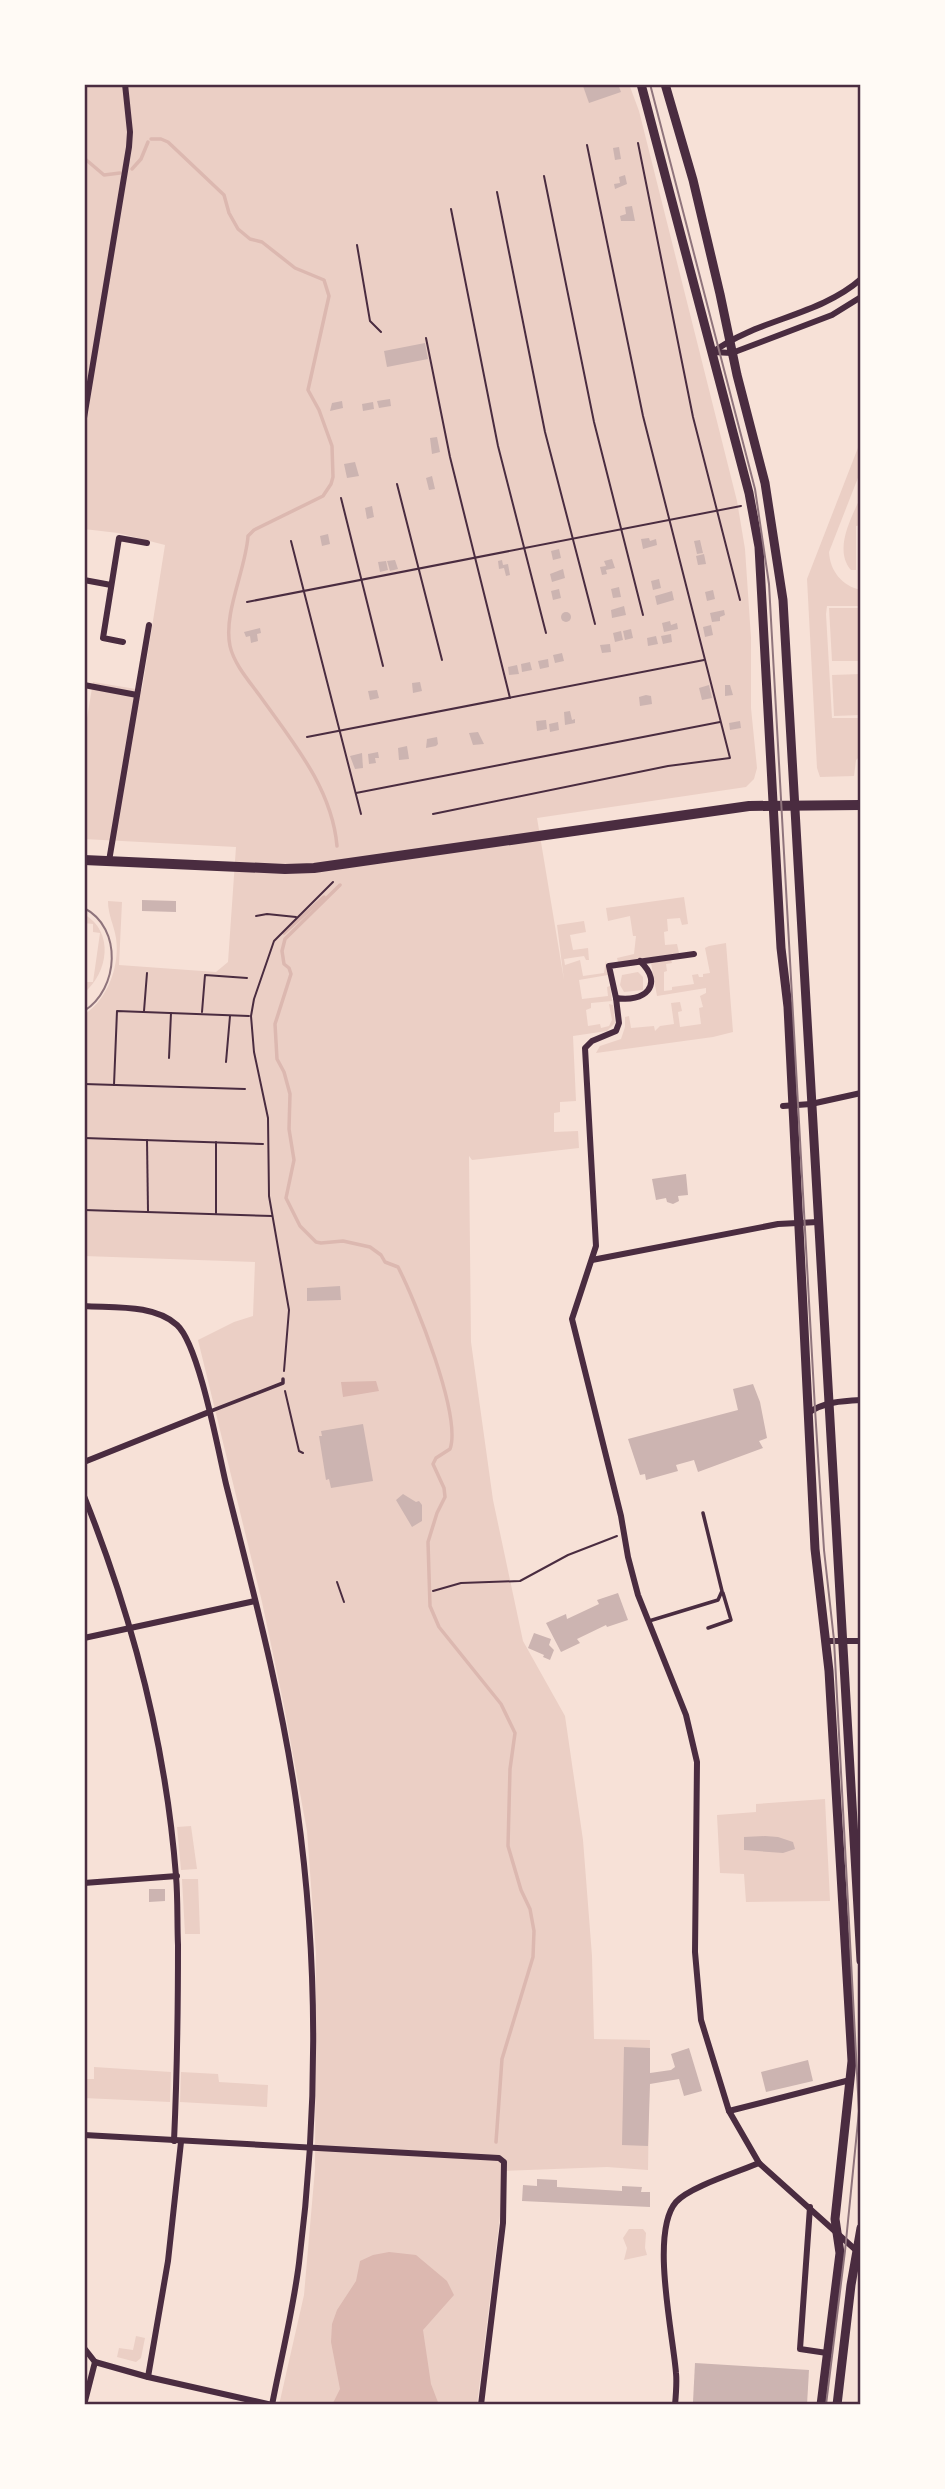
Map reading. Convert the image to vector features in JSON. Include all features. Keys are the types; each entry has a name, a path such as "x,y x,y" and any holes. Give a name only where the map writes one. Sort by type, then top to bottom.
{"main road":[{"path":"641,84 749,493 759,547 780,948 788,1007 817,1579 830,1671 852,2061 836,2206 840,2253 821,2405"},
{"path":"665,84 693,180 732,354 765,484 783,600 861,1961"},
{"path":"84,860 314,868 749,806 861,805"},
{"path":"837,2405 861,2228"}],"street":[{"path":"84,418 127,162 130,132 125,84"},
{"path":"713,352 730,339 813,307 861,279"},
{"path":"713,352 732,354 832,315 861,297 853,286"},
{"path":"123,642 103,638 118,538 147,543"},
{"path":"84,580 111,585"},
{"path":"109,861 149,625"},
{"path":"84,685 137,695"},
{"path":"694,954 609,966 620,1023 616,1031 592,1041 585,1048 596,1246 572,1319 625,1534 628,1557 648,1622 686,1715 697,1762 695,1952 701,2020 729,2111 759,2163 859,2252"},
{"path":"616,998 644,996 650,991 648,971 640,961"},
{"path":"783,1106 811,1104 861,1093"},
{"path":"592,1260 778,1224 818,1222"},
{"path":"84,1306 150,1311 165,1316 187,1337 193,1352 255,1601 286,1745 304,1865 312,2060 309,2148 298,2268 272,2405 95,2362 84,2348"},
{"path":"808,1413 819,1406 861,1400"},
{"path":"84,1462 209,1412"},
{"path":"84,1496 131,1628 159,1747 177,1877 178,2142 168,2261 148,2376"},
{"path":"84,1638 255,1601"},
{"path":"825,1641 861,1642"},
{"path":"84,1883 177,1877"},
{"path":"729,2111 850,2080"},
{"path":"84,2135 499,2158 504,2162 503,2223 481,2405"},
{"path":"747,2144 754,2140"},
{"path":"675,2405 677,2375 664,2271 666,2227 675,2203 693,2190 759,2163"},
{"path":"810,2207 800,2349 827,2353"},
{"path":"84,2405 95,2362"}],"lane":[{"path":"209,1412 283,1381"},
{"path":"702,1513 731,1620 708,1628"},
{"path":"648,1622 718,1600 722,1591"}],"path":[{"path":"638,143 693,417 740,600"},
{"path":"432,814 668,766 730,758 643,416 587,145"},
{"path":"544,176 594,422 643,615"},
{"path":"497,192 545,432 595,624"},
{"path":"451,209 498,446 546,633"},
{"path":"357,245 370,321 381,332"},
{"path":"426,338 450,457 510,698"},
{"path":"397,484 442,660"},
{"path":"341,498 383,666"},
{"path":"247,602 741,506"},
{"path":"291,541 361,814"},
{"path":"307,737 705,660"},
{"path":"356,793 721,722"},
{"path":"303,1453 299,1451 283,1381 289,1310 269,1196 268,1118 254,1052 251,1016 254,999 274,941 333,882"},
{"path":"256,916 267,914 296,917"},
{"path":"144,1012 147,973"},
{"path":"202,1014 205,975 247,978"},
{"path":"114,1085 117,1011 249,1016"},
{"path":"169,1058 171,1013"},
{"path":"226,1062 230,1016"},
{"path":"84,1084 245,1089"},
{"path":"84,1138 263,1144"},
{"path":"147,1140 148,1212"},
{"path":"216,1142 216,1214"},
{"path":"84,1210 272,1216"},
{"path":"433,1591 461,1583 520,1581 568,1555 625,1534"},
{"path":"337,1582 344,1602"}],"shaded area":[{"path":"84,84 629,84 639,111 737,501 745,549 751,638 751,708 757,768 754,779 746,787 537,818 564,980 557,925 584,921 586,932 570,935 573,950 588,948 589,960 584,956 564,959 565,965 580,960 583,976 604,973 606,960 608,975 579,980 582,999 608,996 607,987 610,986 612,1001 591,1003 591,1008 586,1010 588,1026 609,1026 612,1020 609,1004 613,1005 615,1023 607,1031 573,1036 576,1101 560,1102 560,1112 554,1113 554,1132 578,1131 579,1148 472,1160 469,1156 471,1342 493,1500 523,1641 565,1716 583,1840 592,1956 594,2039 650,2040 648,2170 607,2167 501,2171 501,2208 477,2405 279,2405 304,2295 315,2169 316,1953 307,1831 262,1602 198,1340 253,1316 255,1262 84,1256 84,1015 106,991 114,970 117,949 108,901 122,902 119,965 216,972 228,962 236,847 84,839 84,736 93,682 142,690 165,545 118,533 84,529"},
{"path":"861,440 861,470 829,552 838,577 861,590 861,606 827,606 826,614 832,718 861,718 861,755 856,760 854,776 820,777 817,768 807,579"},
{"path":"861,496 861,525 856,526 856,570 851,570 846,562 844,543 849,523"},
{"path":"829,608 861,608 861,661 832,661"},
{"path":"861,674 861,715 834,716 832,675"},
{"path":"684,897 688,924 682,925 680,918 667,919 668,931 664,932 665,945 677,944 679,953 618,962 617,958 634,954 636,936 633,936 630,916 608,921 606,908"},
{"path":"84,914 100,931 105,953 98,975 92,985 84,993 87,982 93,982 100,933 93,932 93,924 84,923"},
{"path":"726,943 733,1032 596,1053 600,1046 621,1039 625,1017 629,1016 631,1028 654,1026 655,1031 660,1026 674,1024 671,1003 680,1002 680,1027 701,1024 699,1008 703,1007 700,996 706,993 706,988 657,996 651,963 671,960 672,963 666,964 667,971 664,972 664,991 672,990 672,987 694,984 692,975 703,977 703,974 710,973 705,948"},
{"path":"638,972 643,977 643,990 624,992 620,985 622,975"},
{"path":"376,1381 379,1391 343,1397 341,1382"},
{"path":"825,1799 830,1901 746,1902 744,1874 720,1873 717,1815 756,1812 756,1804"},
{"path":"191,1826 197,1869 181,1870 177,1827"},
{"path":"182,1879 198,1879 200,1934 185,1934"},
{"path":"94,2067 171,2072 170,2102 84,2098 84,2079 94,2079"},
{"path":"181,2072 218,2074 219,2082 268,2085 267,2107 180,2102"},
{"path":"629,2229 643,2229 646,2233 647,2255 624,2260 627,2248 623,2238"},
{"path":"389,2252 416,2255 447,2281 454,2295 423,2330 431,2384 439,2405 332,2405 340,2389 331,2342 332,2324 337,2310 356,2281 360,2261"},
{"path":"136,2336 145,2338 141,2358 136,2362 117,2357 119,2348 133,2350"}],"building":[{"path":"618,84 621,92 589,103 583,86"},
{"path":"619,147 621,159 615,160 613,148"},
{"path":"625,175 627,184 615,189 614,184 620,183 619,177"},
{"path":"632,206 635,221 621,221 620,216 626,214 625,207"},
{"path":"425,343 428,359 387,367 384,351"},
{"path":"390,399 391,406 379,408 377,401"},
{"path":"342,401 343,408 330,411 332,403"},
{"path":"373,402 374,409 363,411 362,404"},
{"path":"437,437 440,452 432,454 430,438"},
{"path":"355,462 359,476 347,478 344,464"},
{"path":"432,476 435,489 429,490 426,478"},
{"path":"372,506 374,517 367,519 365,508"},
{"path":"328,534 330,544 322,546 320,536"},
{"path":"649,538 650,541 656,539 657,545 643,549 641,539"},
{"path":"700,540 703,553 697,554 694,541"},
{"path":"559,549 561,558 553,560 551,551"},
{"path":"704,554 706,564 698,565 696,556"},
{"path":"612,559 615,568 606,570 607,574 602,575 600,567 606,566 604,561"},
{"path":"395,560 398,569 390,571 387,561"},
{"path":"502,560 503,565 508,564 510,575 506,576 504,568 499,569 498,561"},
{"path":"386,561 388,570 380,572 378,562"},
{"path":"563,569 565,578 552,582 550,574"},
{"path":"659,579 661,588 653,590 651,581"},
{"path":"619,587 621,597 613,598 611,589"},
{"path":"559,589 561,598 553,600 551,591"},
{"path":"713,590 715,599 707,601 705,592"},
{"path":"672,591 674,600 657,605 655,596"},
{"path":"624,606 626,615 612,618 611,610"},
{"path":"724,610 725,615 720,617 720,621 712,622 710,613"},
{"path":"566,612 570,613 570,621 566,622 562,621 561,617 562,613"},
{"path":"670,621 671,625 677,623 678,629 664,632 662,623"},
{"path":"711,625 713,635 705,637 703,627"},
{"path":"260,628 258,641 251,643 250,636 246,637 244,632"},
{"path":"631,629 633,638 625,640 623,631"},
{"path":"621,631 623,640 615,642 613,633"},
{"path":"671,634 672,642 663,644 661,636"},
{"path":"656,636 658,644 648,646 647,638"},
{"path":"610,644 611,652 602,653 600,645"},
{"path":"562,653 564,661 555,663 553,655"},
{"path":"548,659 549,667 540,669 538,661"},
{"path":"530,662 532,670 522,672 521,664"},
{"path":"517,665 519,674 509,675 508,667"},
{"path":"420,682 422,691 413,693 412,683"},
{"path":"709,685 712,698 702,700 699,688"},
{"path":"725,685 730,685 733,695 725,696"},
{"path":"377,690 379,698 370,700 368,691"},
{"path":"651,696 652,704 640,706 639,697"},
{"path":"570,711 575,723 565,725 564,712"},
{"path":"546,720 547,729 537,731 536,721"},
{"path":"740,721 741,728 730,730 729,723"},
{"path":"558,722 559,730 550,732 549,724"},
{"path":"478,732 484,744 473,745 469,733"},
{"path":"437,737 436,746 426,748 427,739"},
{"path":"407,746 409,759 399,760 398,748"},
{"path":"378,752 376,763 369,764 368,754"},
{"path":"362,753 363,768 355,769 350,756"},
{"path":"142,900 176,901 176,912 142,911"},
{"path":"686,1174 688,1195 678,1196 679,1201 673,1204 667,1202 666,1198 656,1200 652,1179"},
{"path":"340,1286 341,1300 307,1301 307,1288"},
{"path":"753,1384 760,1402 767,1438 759,1441 763,1448 698,1472 694,1460 676,1465 678,1471 646,1480 645,1474 640,1475 628,1439 738,1410 733,1389"},
{"path":"363,1424 373,1481 331,1488 329,1479 326,1480 319,1436 322,1436 321,1431"},
{"path":"403,1494 422,1505 422,1521 412,1527 396,1500"},
{"path":"618,1593 628,1620 607,1627 606,1625 577,1639 580,1643 561,1652 546,1623 566,1614 567,1619 599,1604 597,1600"},
{"path":"534,1633 551,1639 549,1645 554,1650 550,1660 528,1648"},
{"path":"765,1836 793,1842 795,1849 783,1853 744,1850 744,1837"},
{"path":"149,1889 165,1889 165,1901 149,1902"},
{"path":"624,2047 650,2048 650,2073 671,2070 675,2067 671,2054 689,2048 702,2091 684,2096 679,2079 650,2084 648,2146 622,2145"},
{"path":"808,2060 813,2081 766,2092 761,2072"},
{"path":"537,2179 557,2180 557,2187 622,2191 622,2186 642,2187 641,2192 650,2192 650,2207 522,2201 523,2185 537,2186"},
{"path":"695,2363 809,2370 807,2405 693,2402"}],"waterway":[{"path":"151,139 168,142 224,195 229,213 238,229 250,239 262,242 295,268 324,280 329,296 308,390 319,410 332,446 331,484 323,496 254,530 248,536 232,605 229,633 230,646 238,666 297,748 319,785 334,825 337,846"},
{"path":"132,169 141,159 148,142"},
{"path":"84,158 104,175 120,173"},
{"path":"340,885 285,939 282,951 284,964 291,974 275,1024 277,1059 290,1094 289,1129 294,1160 286,1198 300,1226 316,1242 343,1241 370,1247 381,1255 385,1262 398,1267 435,1358 449,1411 452,1433 450,1449 436,1458 433,1464 444,1488 445,1497 428,1542 430,1606 439,1627 501,1704 515,1733 510,1769 508,1846 521,1890 530,1909 534,1931 533,1957 502,2059 496,2142"},
{"path":"284,933 324,897"}],"tram line":[{"path":"650,84 755,489 769,584 815,1409 824,1550 834,1640 859,2111 826,2405"},
{"path":"84,908 97,917 105,929 112,959 104,988 96,1001 84,1011"}]}
